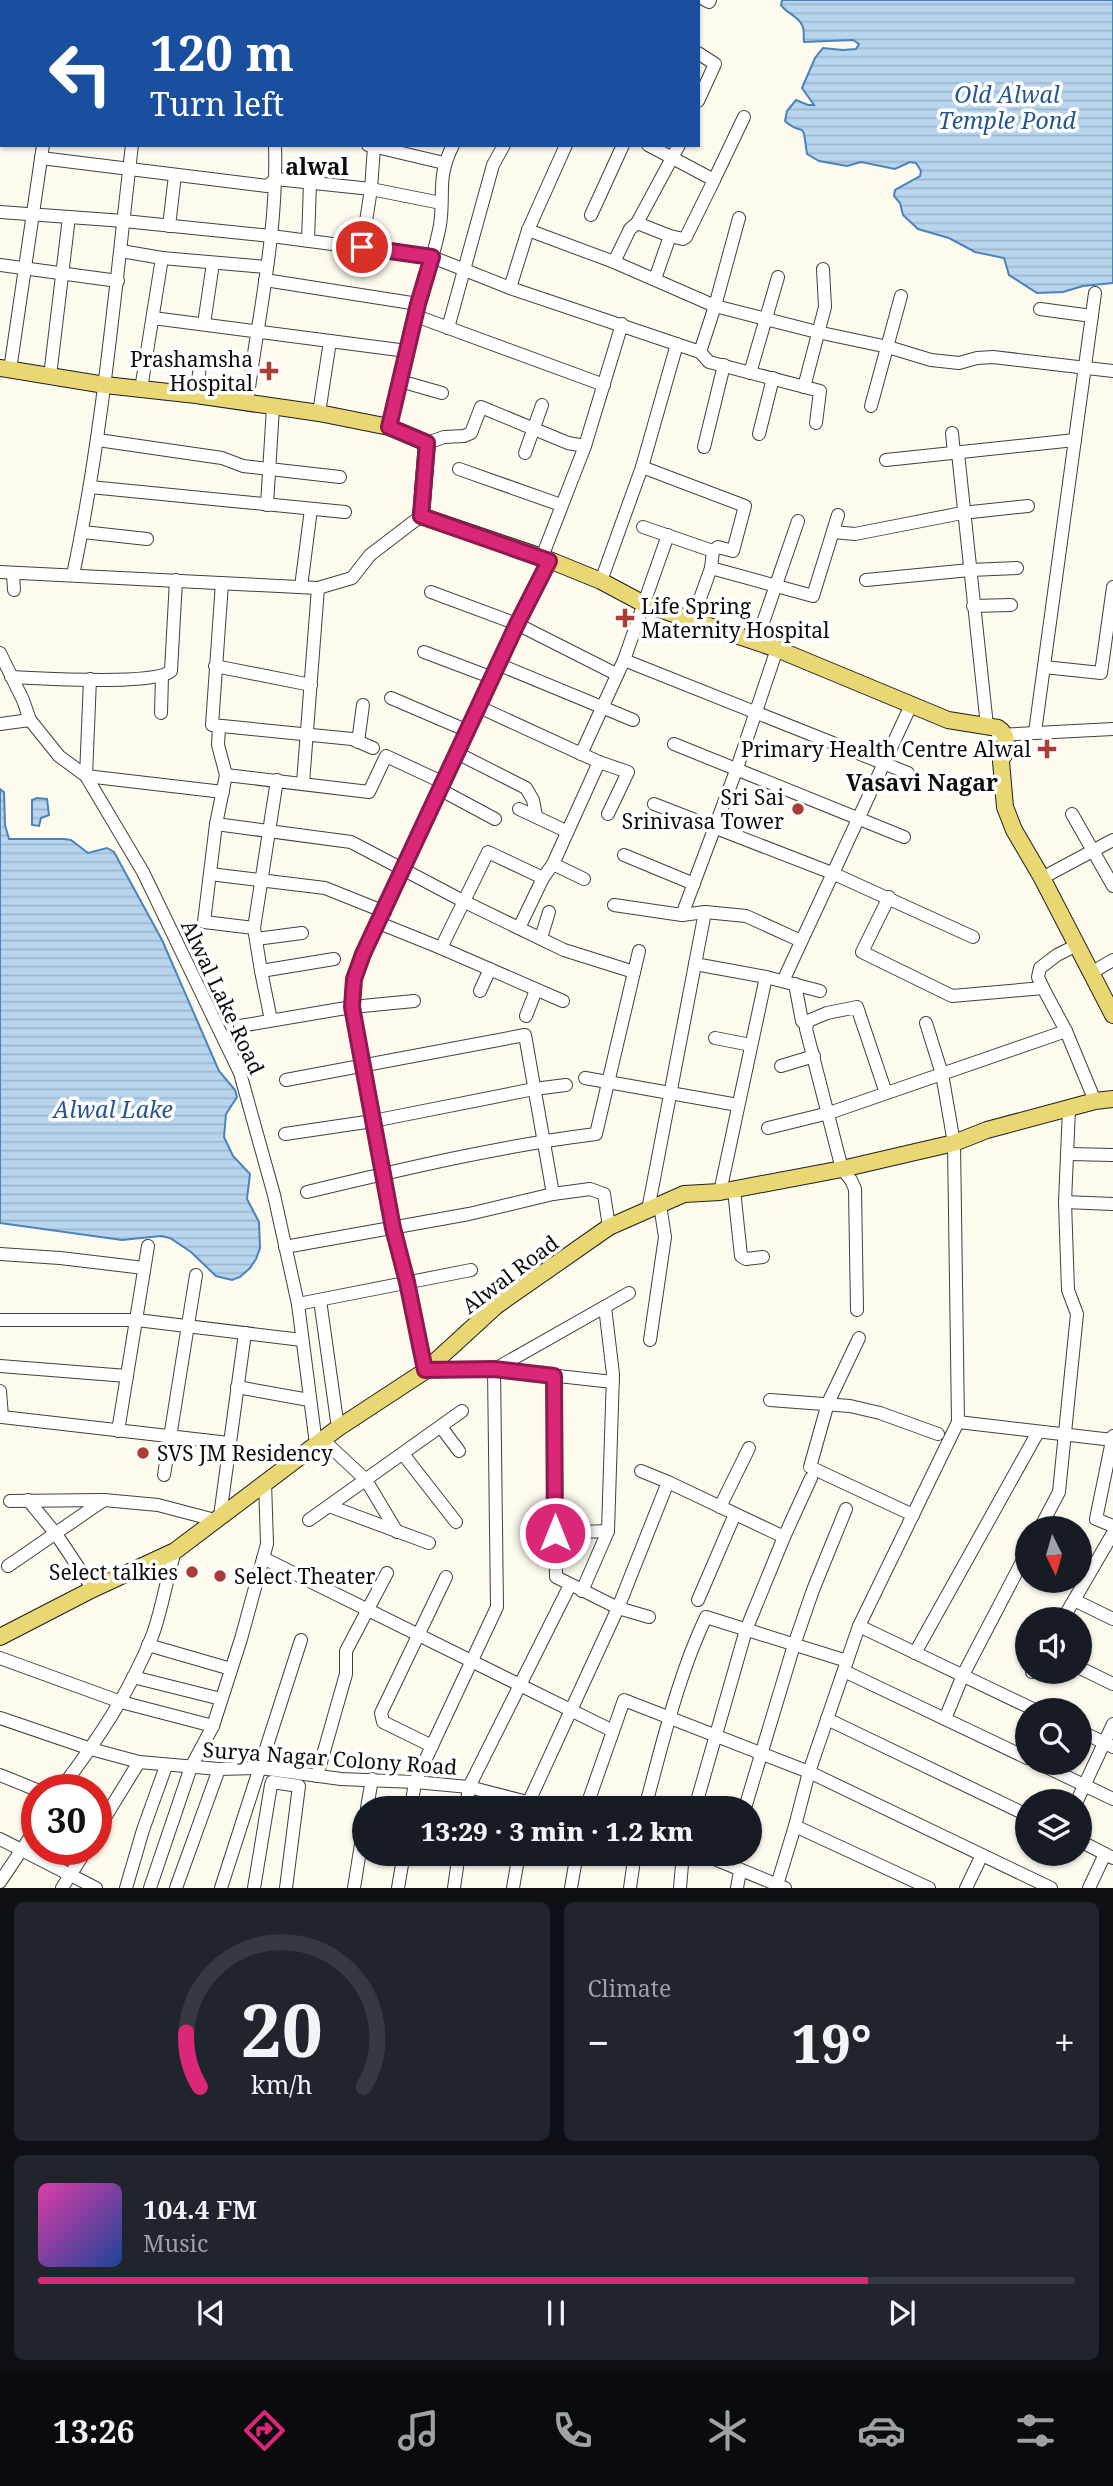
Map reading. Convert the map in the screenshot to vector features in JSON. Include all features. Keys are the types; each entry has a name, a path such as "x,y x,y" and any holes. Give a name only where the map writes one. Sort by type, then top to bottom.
{"main road":[{"path":"5,369 105,385 247,402 389,427 427,443 421,516 545,559 601,582 644,604 777,649 948,720 994,730 1000,742 1002,785 1007,814 1113,1015"},
{"name":"Alwal Road","path":"0,1637 93,1588 175,1551 338,1428 425,1370 496,1306 609,1227 684,1194 727,1191 842,1170 954,1143 987,1130 1095,1101 1113,1099"}],"street":[{"path":"700,54 715,64 700,97"},
{"path":"637,223 670,236 683,239 686,237 744,117"},
{"path":"74,575 98,440 132,147"},
{"path":"247,402 271,236 276,179 275,147"},
{"path":"362,247 371,190 371,147"},
{"path":"375,147 444,163"},
{"path":"389,427 440,224 440,182 444,163 452,147"},
{"path":"448,328 492,165 503,147"},
{"path":"510,288 528,230 565,147"},
{"path":"591,215 622,147"},
{"path":"652,147 714,180"},
{"path":"614,262 678,147"},
{"path":"5,369 26,270 42,151 129,169 175,175 267,186 276,179 371,190 441,202"},
{"path":"169,226 175,175"},
{"path":"308,241 310,183"},
{"path":"0,212 271,236 432,257 510,288 700,352 709,362 820,391 816,423"},
{"path":"50,376 69,217"},
{"path":"700,352 739,218"},
{"path":"528,230 614,262 715,306 817,332 944,362 959,363 993,357 1113,371"},
{"path":"655,279 670,236"},
{"path":"121,251 213,263 417,310 448,328 604,385"},
{"path":"141,389 162,258"},
{"path":"204,324 213,263"},
{"path":"0,265 118,281"},
{"path":"804,387 825,307 823,269"},
{"path":"750,373 778,276"},
{"path":"1035,732 1095,293"},
{"path":"871,406 901,296"},
{"path":"1040,309 1092,316"},
{"path":"153,318 407,351"},
{"path":"613,1382 494,1369 425,1370 393,1228 352,1007 354,979 500,665 545,559 561,505 585,446 622,324"},
{"path":"318,413 330,341"},
{"path":"601,582 642,467 677,344"},
{"path":"196,395 201,359"},
{"path":"704,447 724,365"},
{"path":"759,435 772,378"},
{"path":"400,381 442,393"},
{"path":"525,453 542,405"},
{"path":"267,505 273,407"},
{"path":"427,443 471,433 481,407 568,443 585,446"},
{"path":"952,433 973,606 994,730 1035,732 1113,729"},
{"path":"98,440 222,458 243,466 340,477"},
{"path":"886,460 1075,440"},
{"path":"642,467 745,506 733,551 719,547 713,551 711,568 692,621"},
{"path":"459,469 561,505"},
{"path":"90,487 345,512"},
{"path":"833,532 855,534 962,513 1028,506"},
{"path":"301,587 311,509"},
{"path":"711,568 813,596 838,515"},
{"path":"14,590 7,573 318,588 352,578 370,555 421,516"},
{"path":"756,643 798,521"},
{"path":"643,527 713,551"},
{"path":"83,532 147,539"},
{"path":"581,754 624,660 668,535"},
{"path":"866,580 970,569 1017,568"},
{"path":"11,677 90,679 162,676 171,671 176,580"},
{"path":"222,583 212,725 352,739 373,748"},
{"path":"1044,667 1101,673 1113,587"},
{"path":"303,783 318,588"},
{"path":"431,592 517,624 616,674"},
{"path":"973,606 1012,606"},
{"path":"682,915 737,768 777,649"},
{"path":"424,652 493,678"},
{"name":"Alwal Lake Road","path":"0,653 30,720 59,756 86,776 143,872 240,1073 274,1195 298,1304 309,1400 319,1442"},
{"path":"624,660 908,774"},
{"path":"500,665 633,720"},
{"path":"215,666 311,685"},
{"path":"160,713 162,676"},
{"path":"90,679 86,776 223,792"},
{"path":"391,698 468,731"},
{"path":"358,742 363,705"},
{"path":"857,1310 855,1189 842,1170 806,1025 802,1021 789,983 802,942 832,873 911,705"},
{"path":"479,707 599,762 628,772 608,814"},
{"path":"0,724 30,720"},
{"path":"219,727 218,745 226,775 216,824 204,922 255,934 302,933"},
{"path":"674,744 904,837"},
{"path":"457,753 526,788 533,800 536,816"},
{"path":"226,775 369,792 386,756 495,819"},
{"path":"519,928 599,762"},
{"path":"271,1020 255,934 277,780"},
{"path":"654,804 832,873 973,937"},
{"path":"519,810 566,831"},
{"path":"1072,814 1113,886"},
{"path":"216,824 351,842 564,950 634,972"},
{"path":"1042,878 1113,840"},
{"path":"441,948 488,852 543,878"},
{"path":"624,855 694,884"},
{"path":"552,864 584,879"},
{"path":"211,874 325,888 441,948 563,1001"},
{"path":"889,897 862,952 952,996 1043,988"},
{"path":"614,905 682,915 705,912 746,916 802,942"},
{"path":"541,938 549,912"},
{"path":"650,1340 665,1237 654,1207 670,1093 705,912"},
{"path":"1077,945 1040,968 1038,977 1066,1031 1095,1101"},
{"path":"307,1192 542,1141 596,1134 639,951"},
{"path":"261,971 334,959"},
{"path":"1091,973 1113,960"},
{"path":"695,964 766,977 820,991"},
{"path":"480,990 489,969"},
{"path":"763,1257 746,1259 741,1256 727,1191 738,1105 766,977"},
{"path":"526,1016 536,990"},
{"path":"240,1026 352,1007 414,1001"},
{"path":"806,1025 808,1021 820,1016 857,1007 886,1093"},
{"path":"735,1866 740,1871 781,1886 808,1772 859,1626 958,1422 954,1143 942,1074 926,1023"},
{"path":"768,1128 829,1113 1066,1031"},
{"path":"286,1080 525,1035 553,1194"},
{"path":"715,1038 751,1045"},
{"path":"781,1066 814,1056"},
{"path":"585,1079 738,1105"},
{"path":"285,1134 373,1121 566,1085"},
{"path":"1046,1516 1059,1492 1077,1314 1068,1290 1065,1202 1069,1109"},
{"path":"1068,1154 1113,1155"},
{"path":"285,1247 590,1189 604,1194 609,1227"},
{"path":"1065,1202 1113,1204"},
{"path":"118,1431 148,1246"},
{"path":"0,1254 144,1268"},
{"path":"298,1304 471,1270"},
{"path":"164,1475 196,1275"},
{"path":"494,1369 629,1293"},
{"path":"320,1300 338,1428"},
{"path":"582,1591 608,1531 613,1382 605,1307"},
{"path":"0,1320 137,1320 302,1340"},
{"path":"10,1501 104,1500 158,1505 217,1518 245,1333"},
{"path":"859,1338 828,1403 810,1467 913,1515"},
{"path":"0,1366 127,1376"},
{"path":"413,1796 415,1782 497,1608 494,1369"},
{"path":"554,1376 556,1577 618,1608 649,1617"},
{"path":"237,1387 309,1400"},
{"path":"0,1391 2,1417 229,1443"},
{"path":"770,1399 828,1403 880,1413 938,1434"},
{"path":"309,1520 462,1411"},
{"path":"958,1422 1113,1439 1096,1519 1113,1526"},
{"path":"441,1427 459,1451"},
{"path":"915,1653 1038,1432"},
{"path":"319,1442 366,1480 397,1532"},
{"path":"720,1507 749,1448"},
{"path":"402,1454 456,1522"},
{"path":"641,1471 783,1537"},
{"path":"698,1796 746,1630 783,1537 811,1478"},
{"path":"150,1888 191,1767 213,1726 267,1544 265,1482"},
{"path":"530,1796 618,1608 668,1482"},
{"path":"28,1500 56,1534 93,1588"},
{"path":"8,1566 104,1500"},
{"path":"329,1506 429,1543"},
{"path":"749,1796 794,1645 846,1509"},
{"path":"698,1600 735,1514"},
{"path":"555,1533 608,1531"},
{"path":"1070,1607 1113,1533"},
{"path":"72,1774 121,1702 148,1645 175,1551"},
{"path":"1101,1556 1113,1563"},
{"path":"263,1558 613,1731"},
{"path":"317,1776 346,1674 345,1651 387,1573"},
{"path":"945,1718 963,1675 1015,1575"},
{"path":"432,1746 381,1718 446,1577"},
{"path":"468,1796 469,1787 570,1585"},
{"path":"1074,1600 1113,1619"},
{"path":"648,1796 670,1718 706,1617 794,1645 845,1666 1015,1752"},
{"path":"859,1626 1015,1700"},
{"path":"221,1888 301,1640"},
{"path":"148,1645 231,1670"},
{"path":"0,1658 121,1702 213,1726"},
{"path":"1092,1674 1113,1684"},
{"path":"133,1677 221,1699"},
{"path":"590,1796 624,1700 808,1772 982,1855 1029,1883 1051,1888"},
{"name":"Surya Nagar Colony Road","path":"0,1718 139,1762 219,1769 260,1768 279,1777 317,1776 469,1787 498,1796"},
{"path":"827,1719 1015,1809"},
{"path":"1082,1789 1109,1745 1113,1724"},
{"path":"1092,1737 1109,1745"},
{"path":"112,1806 139,1762"},
{"path":"126,1888 166,1766"},
{"path":"176,1888 219,1769"},
{"path":"0,1775 21,1784"},
{"path":"1063,1775 1113,1799"},
{"path":"254,1888 272,1782 279,1777 299,1786 286,1888"},
{"path":"369,1796 372,1779"},
{"path":"795,1826 929,1888"},
{"path":"0,1839 21,1849"},
{"path":"1089,1888 1109,1856 1092,1847"},
{"path":"0,1882 21,1853"},
{"path":"966,1888 982,1855"},
{"path":"52,1865 94,1887"},
{"path":"62,1888 77,1865"},
{"path":"354,1888 357,1866"},
{"path":"398,1888 402,1866"},
{"path":"454,1888 457,1866"},
{"path":"513,1888 517,1866"},
{"path":"571,1888 575,1866"},
{"path":"630,1888 633,1866"},
{"path":"680,1888 682,1866"},
{"path":"737,1888 740,1871"}],"water":[{"name":"Old Alwal Temple Pond","path":"782,0 1113,0 1113,283 1083,286 1063,292 1037,293 1009,275 1004,258 975,252 949,238 918,229 903,215 900,203 894,196 895,190 920,176 921,171 916,163 910,162 895,169 861,162 847,166 819,161 807,154 802,130 785,121 787,111 796,100 814,105 802,88 815,58 823,48 856,49 859,44 853,40 804,42 802,25 783,8"},
{"name":"Alwal Lake","path":"0,789 4,792 5,825 9,839 64,839 71,840 88,853 107,848 114,852 162,940 219,1071 235,1090 237,1097 226,1114 224,1137 233,1156 250,1174 247,1199 259,1222 260,1248 250,1268 240,1277 232,1280 216,1276 191,1252 170,1238 161,1236 122,1240 0,1223"},
{"path":"47,799 49,815 41,818 39,826 32,825 32,800"}],"place":[{"name":"Prashamsha Hospital","path":"269,371"},
{"name":"Life Spring Maternity Hospital","path":"625,618"},
{"name":"Primary Health Centre Alwal","path":"1047,749"},
{"name":"Sri Sai Srinivasa Tower","path":"798,809"},
{"name":"SVS JM Residency","path":"143,1453"},
{"name":"Select talkies","path":"192,1572"},
{"name":"Select Theater","path":"220,1576"}],"district":[{"name":"alwal","path":"317,166"},
{"name":"Vasavi Nagar","path":"922,782"}],"route":[{"path":"362,247 432,257 389,427 427,443 421,516 549,561 363,954 354,979 352,1007 393,1228 425,1370 494,1369 554,1376 555,1533"}]}
